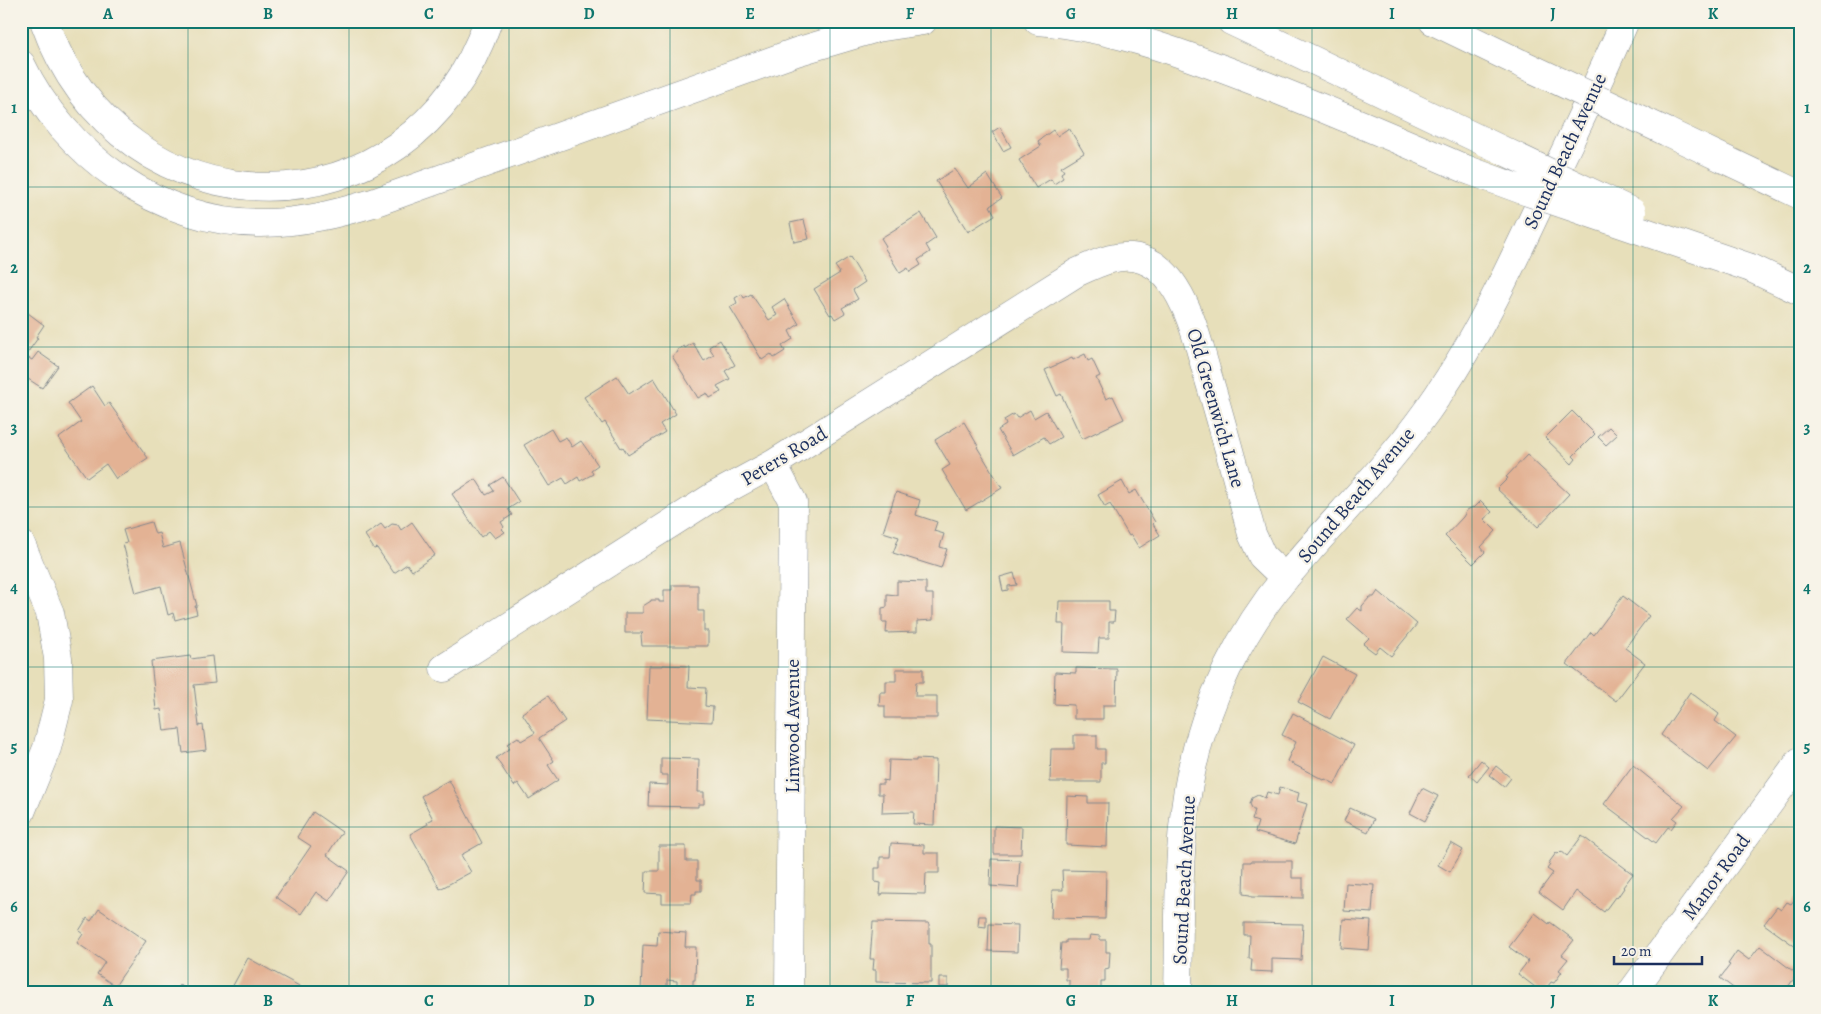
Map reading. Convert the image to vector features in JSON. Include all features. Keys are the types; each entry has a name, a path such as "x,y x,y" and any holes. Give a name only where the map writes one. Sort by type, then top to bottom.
{"main road":[{"path":"44,21 61,60 77,86 97,112 120,134 147,153 173,167 198,177 228,184 259,187 293,186 323,180 348,172 374,160 397,146 429,119 450,94 475,53 488,21"},
{"path":"21,64 47,108 72,138 96,161 126,183 159,201 191,212 226,220 260,223 294,221 332,215 372,203 796,52 877,28 923,21"},
{"path":"1038,21 1083,27 1120,35 1192,56 1359,123 1468,170 1751,268"},
{"path":"1231,21 1800,291"},
{"path":"1433,21 1800,195"},
{"name":"Sound Beach Avenue","path":"1178,993 1182,841 1188,792 1195,757 1209,712 1226,671 1253,624 1285,578 1388,461 1424,414 1454,370 1490,306 1516,254 1602,74 1625,21"},
{"name":"Old Greenwich Lane","path":"1128,256 1144,260 1156,267 1173,284 1185,306 1212,391 1252,534 1262,556 1285,578"},
{"name":"Peters Road","path":"444,668 714,496 772,464 1076,273 1101,260 1128,256"},
{"name":"Linwood Avenue","path":"772,464 793,502 789,993"},
{"path":"21,544 50,613 58,658 59,700 47,748 32,790 21,812"},
{"name":"Manor Road","path":"1631,993 1800,761"}],"building":[{"path":"1000,127 1011,147 1003,151 992,132"},
{"path":"1069,128 1084,153 1061,167 1064,171 1061,173 1063,178 1054,184 1051,179 1036,188 1019,160 1041,146 1038,141 1053,130 1057,136"},
{"path":"955,169 968,188 987,174 1002,198 990,206 995,215 968,232 936,181"},
{"path":"921,213 936,238 926,245 930,252 918,260 921,265 910,272 908,268 900,273 884,247 886,246 881,238"},
{"path":"804,220 809,239 794,242 790,223"},
{"path":"850,257 865,282 853,290 858,299 842,308 845,313 835,319 832,314 830,315 814,289 840,273 835,266"},
{"path":"742,294 744,298 751,294 769,320 777,315 772,307 784,299 799,324 789,331 793,339 782,346 785,351 774,358 771,354 762,360 730,307 737,303 735,298"},
{"path":"28,313 44,325 36,337 38,338 25,356 32,360 38,352 58,366 42,388 22,375 21,371 21,324"},
{"path":"720,340 735,365 725,371 730,379 717,386 721,392 710,398 707,393 698,398 672,356 678,352 677,350 693,343 704,361 714,355 709,347"},
{"path":"1085,354 1088,361 1092,359 1100,376 1096,378 1106,399 1113,396 1124,419 1082,439 1061,394 1057,396 1045,370"},
{"path":"617,376 629,394 654,378 676,414 660,424 665,432 628,455 623,447 621,448 605,422 602,424 584,397"},
{"path":"92,386 105,406 109,403 148,458 116,479 106,464 87,478 59,438 81,422 68,403"},
{"path":"1030,410 1034,418 1046,411 1061,437 1049,444 1044,437 1013,455 998,430 1006,425 1004,420 1014,414 1017,418"},
{"path":"1572,411 1595,434 1573,456 1576,459 1572,464 1545,438"},
{"path":"964,422 1002,488 966,510 942,470 950,465 935,440"},
{"path":"1609,427 1617,435 1606,445 1598,437"},
{"path":"551,429 558,441 566,437 572,447 581,441 598,465 591,470 593,474 580,481 578,477 567,484 563,478 549,486 524,445"},
{"path":"1527,455 1569,494 1538,527 1497,489"},
{"path":"503,477 519,502 508,509 512,515 501,522 504,527 502,529 505,532 495,538 489,531 481,537 452,494 476,479 486,495 494,491 490,485"},
{"path":"1122,481 1129,494 1136,490 1155,522 1153,524 1160,535 1139,548 1131,535 1129,536 1110,504 1105,507 1098,495"},
{"path":"896,492 920,500 916,515 937,522 934,531 944,534 940,547 947,549 941,568 893,553 899,537 883,532"},
{"path":"1481,501 1492,512 1484,519 1496,531 1481,547 1485,552 1473,564 1445,536 1467,510 1474,508"},
{"path":"151,522 155,534 159,533 163,548 180,543 197,606 195,606 197,614 175,620 173,613 168,615 161,586 136,593 123,544 127,543 123,530"},
{"path":"412,522 435,555 412,571 407,564 394,573 377,548 374,549 365,535 381,524 385,529 392,524 398,525 401,530"},
{"path":"1014,573 1017,585 1008,586 1008,590 1003,591 1000,577"},
{"path":"897,581 926,582 926,594 933,594 933,620 917,621 917,632 886,633 887,622 882,622 882,608 887,607 887,594 897,595"},
{"path":"672,585 698,585 698,611 704,611 704,631 708,631 708,646 642,646 641,635 643,633 625,633 625,613 643,613 643,606 651,600 664,602 664,590 672,590"},
{"path":"1378,591 1417,624 1391,656 1380,647 1375,653 1363,644 1369,638 1347,619 1357,608 1362,611 1362,606 1370,597 1374,597"},
{"path":"1623,596 1649,616 1625,648 1645,663 1616,701 1567,664 1591,632 1594,635"},
{"path":"1059,601 1109,601 1109,611 1115,611 1114,622 1109,622 1109,638 1099,638 1098,653 1063,652 1064,624 1058,624"},
{"path":"190,656 191,659 212,656 215,683 194,685 199,726 203,725 206,750 183,753 180,729 164,731 161,709 156,710 151,661"},
{"path":"1323,657 1355,674 1330,719 1298,702"},
{"path":"649,666 689,666 688,687 706,688 705,706 713,707 712,722 647,719"},
{"path":"1076,668 1117,669 1116,705 1103,705 1103,719 1074,719 1074,705 1054,704 1055,672 1076,673"},
{"path":"896,669 923,669 923,682 916,682 915,696 937,696 937,718 885,718 885,706 879,706 880,692 886,692 886,681 896,681"},
{"path":"1690,692 1719,714 1715,721 1736,737 1708,771 1661,735"},
{"path":"548,696 565,721 539,738 554,761 548,765 558,780 529,799 518,783 514,786 496,758 510,748 507,744 518,737 521,741 535,733 522,713"},
{"path":"1293,713 1354,745 1335,784 1287,761 1296,742 1282,735"},
{"path":"1074,735 1097,735 1097,749 1105,749 1105,763 1101,763 1101,782 1050,782 1051,749 1074,749"},
{"path":"661,758 699,759 698,792 704,792 704,804 698,804 698,807 648,806 649,784 668,785 668,775 661,775"},
{"path":"916,759 936,760 934,825 913,824 914,812 882,813 883,794 878,794 878,784 883,784 883,780 888,781 889,760 916,761"},
{"path":"1481,760 1489,767 1477,782 1469,775"},
{"path":"1633,765 1684,806 1673,818 1677,821 1671,829 1668,827 1656,843 1604,804"},
{"path":"1496,766 1511,778 1504,787 1489,775"},
{"path":"449,780 482,843 461,855 471,872 440,889 410,834 433,819 421,796"},
{"path":"1280,787 1299,793 1297,801 1307,804 1295,844 1255,832 1258,822 1252,820 1255,810 1253,810 1250,804 1252,798 1258,795 1265,798 1267,792 1278,795"},
{"path":"1422,788 1438,796 1425,821 1410,813"},
{"path":"1067,796 1088,797 1088,803 1108,803 1107,847 1066,845"},
{"path":"1350,808 1374,819 1368,832 1344,821"},
{"path":"313,812 342,832 327,855 349,871 329,901 316,892 301,914 276,897 311,846 297,837"},
{"path":"994,826 1022,827 1021,854 994,854"},
{"path":"1582,836 1633,874 1617,898 1615,897 1604,912 1576,891 1563,910 1539,892 1553,873 1547,869 1550,865 1548,864 1556,853 1558,854 1561,851 1567,856"},
{"path":"891,843 924,845 924,853 939,853 939,873 926,873 925,894 883,893 880,895 881,883 875,882 875,868 880,868 880,857 890,857"},
{"path":"1451,843 1463,850 1450,872 1438,865"},
{"path":"659,846 686,846 686,861 697,861 697,880 701,880 701,891 696,891 696,894 692,894 691,903 662,903 662,894 645,893 646,871 659,871"},
{"path":"991,859 1020,860 1018,888 990,886"},
{"path":"1292,861 1292,878 1303,878 1303,898 1251,897 1250,895 1243,894 1244,862"},
{"path":"1062,870 1106,871 1105,919 1051,918 1052,890 1063,890"},
{"path":"1346,883 1374,885 1372,913 1344,911"},
{"path":"1800,893 1800,950 1764,924 1777,907 1781,910 1787,902 1791,904"},
{"path":"99,909 146,941 115,986 97,974 105,962 77,943 83,934 79,931 87,918 91,921"},
{"path":"1535,913 1574,940 1562,955 1568,959 1559,970 1562,972 1543,993 1518,974 1528,961 1509,947"},
{"path":"979,916 986,916 986,927 978,926"},
{"path":"1343,919 1371,921 1369,950 1341,948"},
{"path":"873,922 929,923 931,983 876,982 876,970 873,970 874,959 870,959"},
{"path":"1244,923 1303,924 1301,960 1272,959 1272,972 1251,971 1252,959 1249,959 1250,935 1244,935"},
{"path":"989,924 1018,925 1017,952 988,951"},
{"path":"658,931 686,933 685,947 696,947 693,990 677,989 677,981 667,980 667,992 641,991 643,945 657,946"},
{"path":"1090,935 1100,936 1100,940 1106,940 1106,952 1110,952 1109,968 1105,969 1105,981 1101,981 1101,990 1069,989 1069,980 1066,980 1066,968 1059,968 1061,943 1066,943 1066,940 1089,940"},
{"path":"1760,946 1797,974 1788,987 1796,993 1740,993 1720,978 1730,965 1728,964 1737,951 1749,960"},
{"path":"248,958 301,987 298,993 222,993 230,991"},
{"path":"939,978 948,978 948,987 939,987"},
{"path":"179,985 194,993 175,993"}]}
